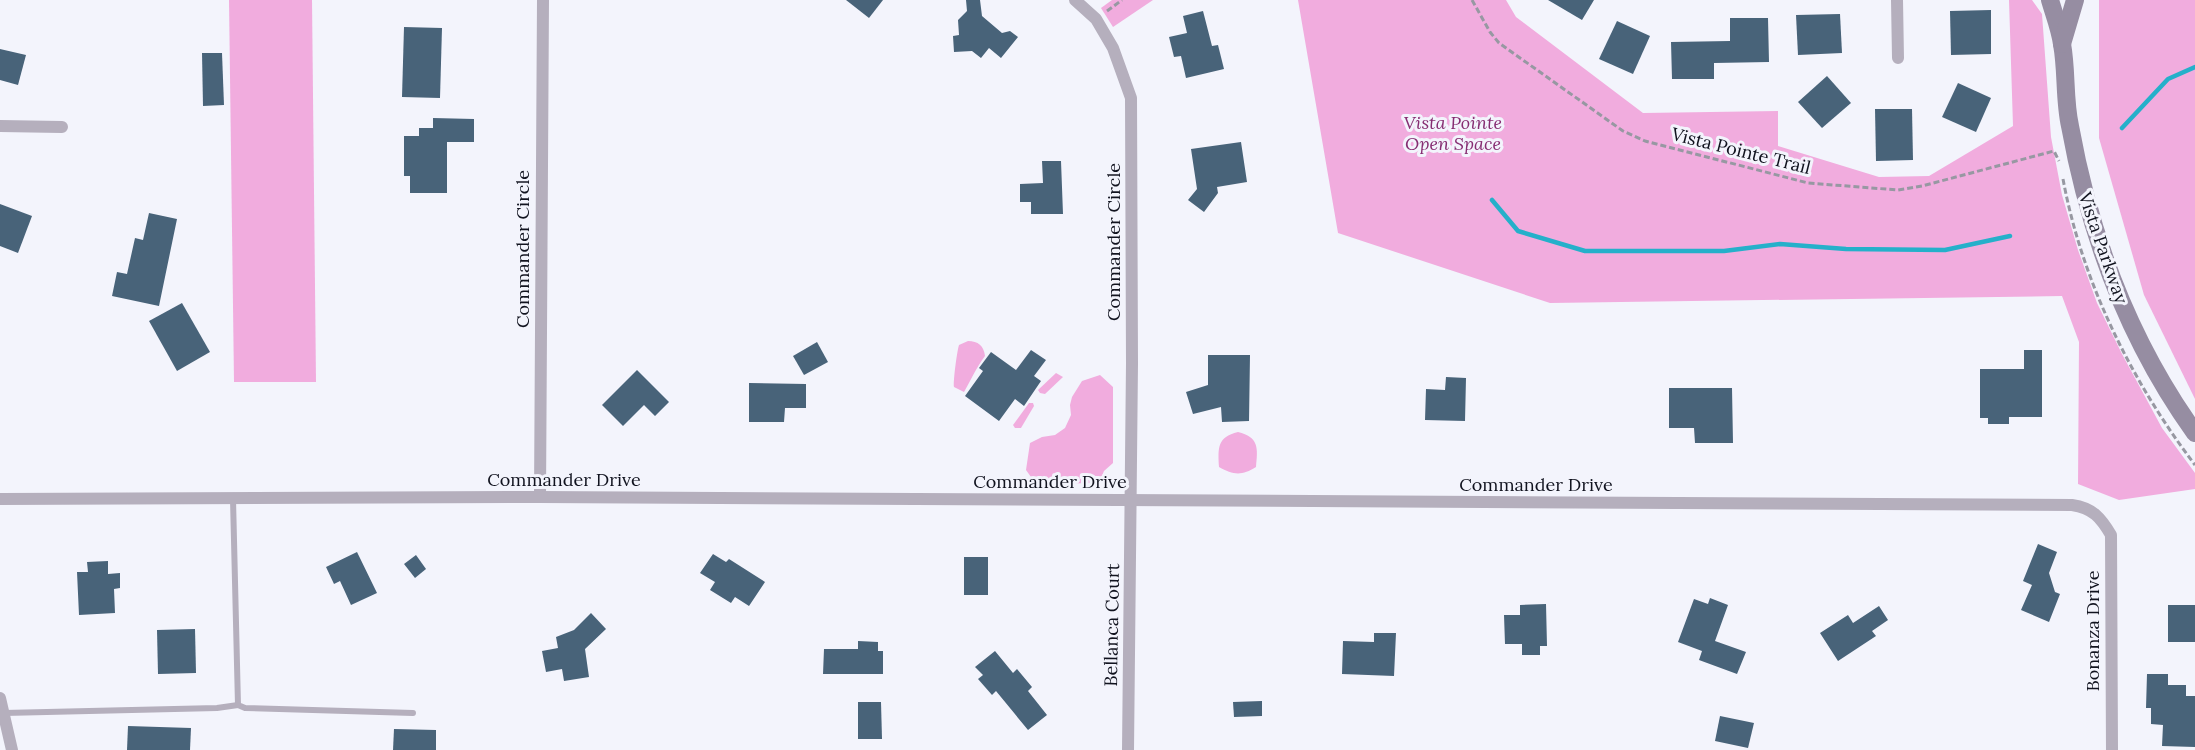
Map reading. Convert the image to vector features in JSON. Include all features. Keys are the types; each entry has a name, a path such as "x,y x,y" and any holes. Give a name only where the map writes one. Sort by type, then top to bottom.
{"street":[{"name":"Commander Circle","path":"540,497 543,0"},
{"name":"Commander Circle","path":"1075,0 1096,20 1113,48 1131,98 1131,500"},
{"path":"1897,0 1898,58"},
{"name":"Vista Parkway","path":"2050,0 2062,44 2069,123 2084,196 2103,258 2150,362 2195,434"},
{"name":"Vista Parkway","path":"2062,44 2075,0"},
{"path":"0,126 62,127"},
{"name":"Commander Drive","path":"0,499 540,497 2072,506 2085,507 2098,515"},
{"name":"Bellanca Court","path":"1128,750 1131,500"},
{"name":"Bonanza Drive","path":"2098,515 2111,535 2112,750"},
{"path":"1,706 12,750"}],"lane":[{"path":"233,498 238,705"},
{"path":"1,706 218,708 238,705 245,708 413,712"}],"path":[{"path":"1096,20 1122,0"},
{"name":"Vista Pointe Trail","path":"1472,0 1499,43 1623,131 1645,141 1789,179 1808,183 1898,190 1922,186 2054,151"}],"green space":[{"path":"229,0 312,0 316,382 234,382"},
{"path":"1112,0 1153,0 1113,27 1101,8"},
{"name":"Vista Pointe Open Space","path":"1298,0 1506,0 1516,17 1643,113 1778,111 1778,146 1879,177 1929,176 2013,126 2009,0 2032,0 2042,14 2051,137 2062,195 2078,250 2097,303 2122,354 2162,428 2195,473 2195,489 2119,500 2078,484 2079,342 2062,296 1550,303 1338,233"},
{"path":"2099,0 2195,0 2195,399 2144,295 2099,138"},
{"path":"968,341 980,345 985,356 964,392 954,387 954,379 959,345"},
{"path":"1056,373 1063,377 1045,394 1040,393 1038,390"},
{"path":"1100,375 1113,387 1113,463 1104,471 1099,483 1036,484 1026,470 1030,443 1042,437 1055,435 1065,428 1071,415 1072,397 1082,381"},
{"path":"1029,403 1033,403 1034,406 1021,428 1015,428 1013,425"},
{"path":"1238,432 1250,437 1256,444 1256,467 1246,472 1229,472 1219,467 1220,444 1226,437"}],"building":[{"path":"846,0 883,0 869,18"},
{"path":"966,0 980,0 982,16 1002,33 1010,31 1018,37 1001,58 989,48 981,58 972,51 954,52 953,36 959,35 958,20 967,11"},
{"path":"1548,0 1594,0 1582,20"},
{"path":"1991,10 1991,54 1951,55 1950,11"},
{"path":"1203,11 1212,46 1218,45 1224,69 1186,78 1181,56 1174,57 1169,37 1187,33 1183,16"},
{"path":"1840,14 1842,53 1798,55 1796,15"},
{"path":"1730,18 1768,18 1769,62 1714,63 1714,79 1672,79 1671,42 1730,41"},
{"path":"1617,21 1650,36 1633,74 1599,59"},
{"path":"404,27 442,28 440,98 402,97"},
{"path":"0,49 26,55 18,85 0,80"},
{"path":"202,53 222,53 224,105 203,106"},
{"path":"1827,76 1851,103 1822,128 1798,102"},
{"path":"1958,83 1991,98 1976,132 1942,117"},
{"path":"1875,109 1912,109 1913,160 1876,161"},
{"path":"433,118 474,119 474,142 447,142 447,193 410,193 410,176 404,176 404,136 419,136 419,128 433,128"},
{"path":"1241,142 1247,182 1217,187 1218,193 1204,212 1188,200 1197,189 1191,149"},
{"path":"1042,161 1061,161 1063,214 1031,214 1031,202 1020,202 1020,184 1043,183"},
{"path":"0,204 32,216 18,253 0,246"},
{"path":"149,213 177,219 159,306 112,296 117,272 127,274 135,238 143,240"},
{"path":"182,303 210,352 177,371 149,321"},
{"path":"817,342 828,362 804,375 793,356"},
{"path":"1031,350 1046,360 1034,376 1041,381 1024,406 1015,399 999,421 965,396 983,371 979,368 991,352 1016,370"},
{"path":"2024,350 2042,350 2042,417 2009,417 2009,424 1988,424 1988,418 1980,418 1980,369 2024,369"},
{"path":"1208,355 1250,355 1249,421 1222,422 1221,407 1193,414 1186,392 1208,385"},
{"path":"637,370 669,402 655,416 644,405 623,426 602,405"},
{"path":"1446,377 1466,378 1465,421 1425,420 1426,389 1445,390"},
{"path":"749,383 806,384 806,408 785,408 784,422 749,422"},
{"path":"1669,388 1732,388 1733,443 1695,443 1694,428 1669,428"},
{"path":"2038,544 2057,552 2049,573 2055,592 2060,594 2049,622 2021,610 2032,585 2023,581"},
{"path":"357,552 377,593 351,605 340,581 334,584 326,567"},
{"path":"713,554 726,562 729,559 765,582 749,606 735,597 731,603 710,590 715,582 700,573"},
{"path":"416,555 426,569 415,578 404,564"},
{"path":"964,557 988,557 988,595 964,595"},
{"path":"108,561 108,574 120,573 120,588 114,589 115,613 79,615 77,572 88,572 87,562"},
{"path":"1710,598 1728,605 1715,641 1746,652 1737,674 1699,660 1702,651 1678,642 1694,599 1708,604"},
{"path":"1546,604 1547,646 1540,646 1540,655 1522,655 1522,644 1505,644 1504,615 1520,615 1520,605"},
{"path":"2168,605 2195,605 2195,642 2168,642"},
{"path":"1879,606 1888,620 1872,631 1876,636 1838,661 1820,633 1848,615 1853,623"},
{"path":"591,613 606,629 585,649 589,677 564,681 562,669 546,672 542,651 558,648 556,637 574,630"},
{"path":"195,629 196,673 158,674 157,630"},
{"path":"1374,633 1396,633 1394,676 1342,674 1343,641 1374,642"},
{"path":"858,641 878,642 878,651 883,651 883,674 823,674 824,649 858,649"},
{"path":"995,651 1013,673 1017,669 1032,687 1028,691 1047,715 1028,730 996,691 992,695 978,679 983,675 975,667"},
{"path":"2147,674 2168,674 2168,685 2186,685 2186,696 2195,696 2195,747 2162,746 2163,725 2151,724 2151,708 2146,708"},
{"path":"1262,701 1262,716 1234,717 1233,702"},
{"path":"858,702 881,702 882,739 858,739"},
{"path":"1720,716 1754,723 1748,748 1715,741"},
{"path":"128,726 191,728 190,750 127,750"},
{"path":"394,729 436,730 436,750 393,750"}],"waterway":[{"path":"2122,128 2168,79 2195,67"},
{"path":"1492,200 1518,231 1585,251 1724,251 1780,244 1846,249 1945,250 2010,236"}]}
